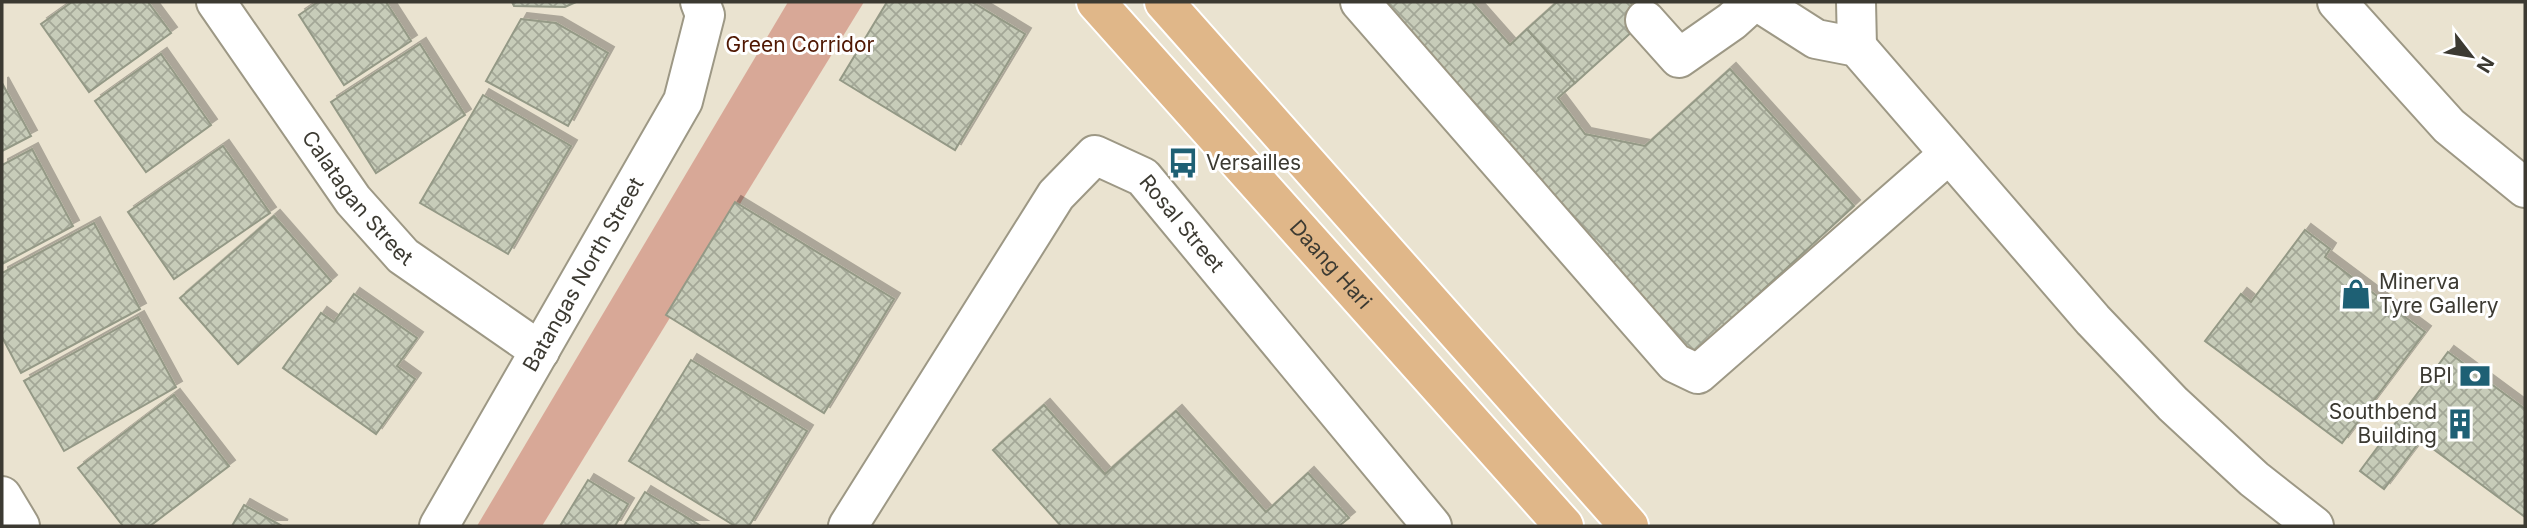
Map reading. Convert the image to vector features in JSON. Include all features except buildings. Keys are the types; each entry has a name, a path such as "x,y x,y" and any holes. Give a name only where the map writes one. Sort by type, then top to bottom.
{"main road":[{"name":"Daang Hari","path":"1096,2 1564,526"},
{"path":"1164,2 1629,526"}],"street":[{"name":"Calatagan Street","path":"216,2 353,200 403,256 540,351"},
{"path":"1360,2 1675,363 1698,374 1949,154"},
{"path":"1645,20 1679,58 1732,21 1753,2"},
{"path":"1758,2 1815,39 1857,47 2092,320 2173,404 2254,479 2314,526"},
{"path":"1856,2 1857,47"},
{"path":"2337,2 2449,126 2525,188"},
{"name":"Batangas North Street","path":"439,526 683,101 703,8"},
{"name":"Rosal Street","path":"848,526 1056,195 1095,155 1143,177 1432,526"},
{"path":"2,496 20,526"}],"green space":[{"name":"Green Corridor","path":"788,2 864,2 542,526 477,526"}],"place":[{"name":"Versailles","path":"1183,163"},
{"name":"Minerva Tyre Gallery","path":"2356,294"},
{"name":"BPI","path":"2475,376"},
{"name":"Southbend Building","path":"2460,424"}]}
